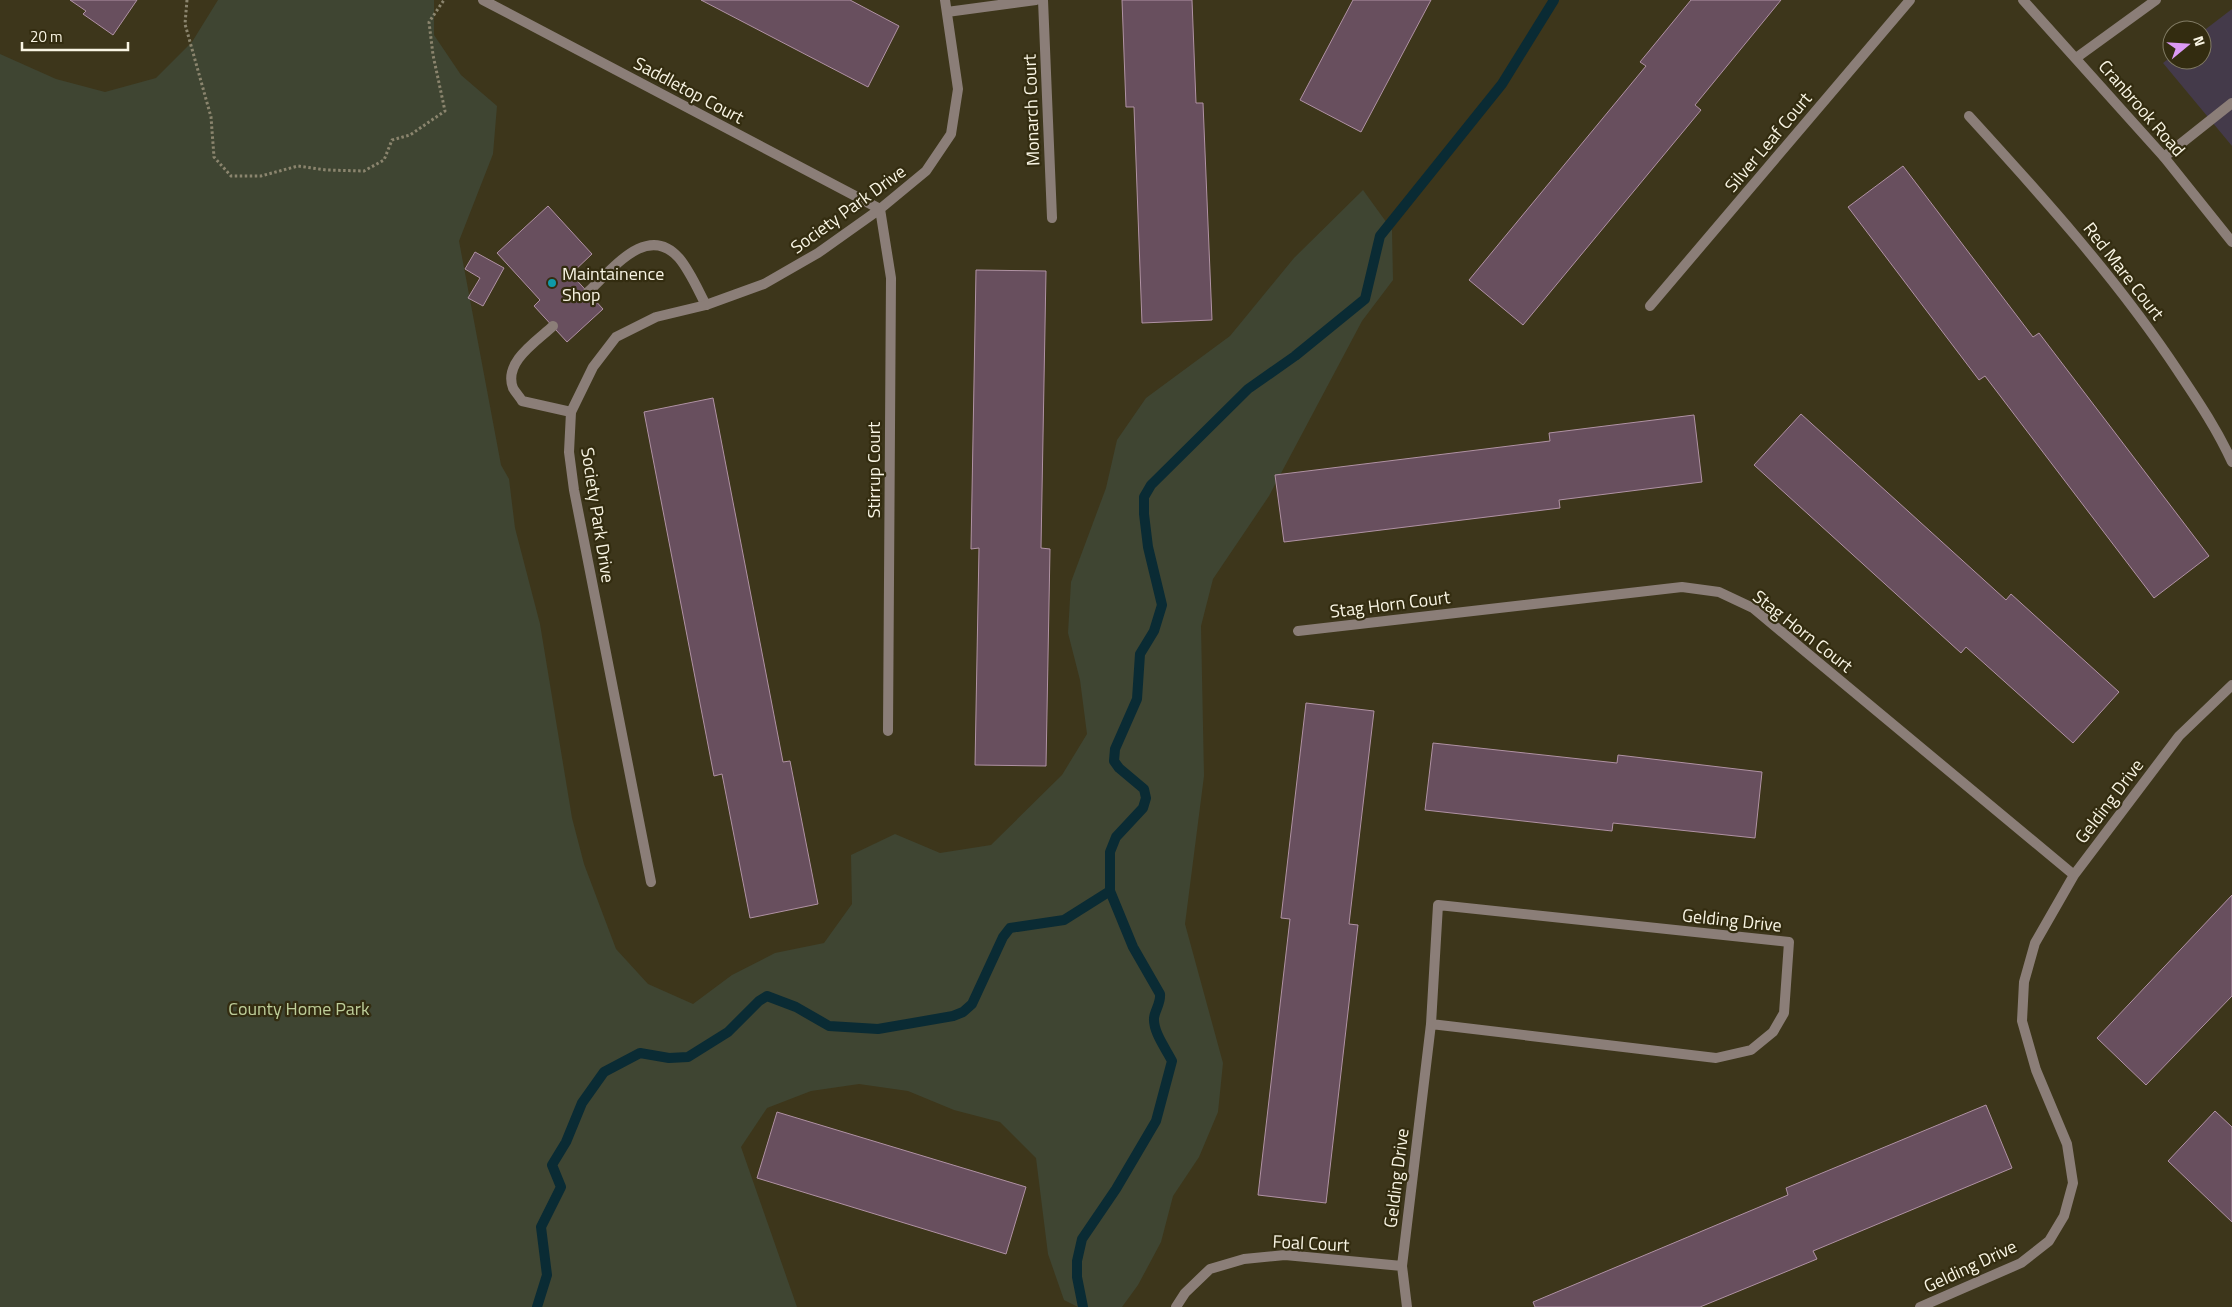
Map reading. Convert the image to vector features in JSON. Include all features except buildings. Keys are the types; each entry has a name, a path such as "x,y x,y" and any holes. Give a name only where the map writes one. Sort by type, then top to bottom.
{"street":[{"name":"Saddletop Court","path":"483,0 880,210"},
{"name":"Society Park Drive","path":"651,882 574,490 569,452 571,412 593,367 616,337 656,316 706,305 764,284 818,253 880,210 926,172 951,134 958,89 945,0"},
{"path":"947,12 1036,0"},
{"name":"Monarch Court","path":"1043,0 1052,218"},
{"name":"Silver Leaf Court","path":"1650,306 1910,0"},
{"name":"Cranbrook Road","path":"2023,0 2164,157 2232,242"},
{"path":"2076,58 2156,0"},
{"path":"2164,157 2232,103"},
{"name":"Red Mare Court","path":"1969,116 2055,210 2146,323 2219,433 2232,462"},
{"name":"Stirrup Court","path":"880,210 891,278 888,731"},
{"path":"588,292 631,252 647,244 664,245 679,258 706,305"},
{"path":"552,326 517,359 512,372 513,388 522,401 571,412"},
{"name":"Stag Horn Court","path":"1298,631 1682,587 1719,592 1753,608 2074,875"},
{"name":"Gelding Drive","path":"1920,1307 2021,1263 2049,1240 2064,1216 2073,1182 2067,1144 2036,1070 2022,1021 2024,982 2035,943 2074,875 2179,736 2232,685"},
{"name":"Gelding Drive","path":"1407,1307 1402,1266 1432,1024 1438,905 1789,942 1784,1014 1773,1032 1751,1050 1716,1058 1432,1024"},
{"name":"Foal Court","path":"1176,1307 1185,1293 1210,1269 1244,1259 1284,1255 1402,1266"}],"path":[{"path":"187,0 185,24 211,117 214,157 231,176 261,176 298,166 326,170 364,171 384,160 392,140 410,135 445,111 433,56 429,22 444,0"}],"shaded area":[{"path":"2232,9 2232,146 2169,70 2212,70 2212,24"}],"green space":[{"name":"County Home Park","path":"218,0 434,0 434,35 461,75 497,106 493,154 459,241 501,465 509,479 515,528 540,624 572,818 584,864 616,949 648,984 693,1004 732,975 775,953 824,943 852,904 851,855 895,834 940,853 991,845 1062,775 1087,734 1080,680 1068,633 1071,582 1106,488 1117,440 1146,398 1230,336 1294,258 1363,190 1392,230 1393,280 1362,321 1269,496 1213,579 1201,626 1204,776 1185,924 1223,1063 1218,1112 1199,1157 1173,1196 1161,1242 1138,1285 1122,1307 1078,1307 1064,1300 1048,1254 1036,1158 1000,1122 954,1110 908,1091 859,1084 811,1091 767,1108 741,1147 797,1307 0,1307 0,54 56,79 105,92 156,78 192,42"}],"waterway":[{"path":"1083,1307 1077,1277 1077,1261 1082,1239 1116,1189 1156,1121 1172,1061 1158,1035 1154,1023 1160,994 1133,947 1110,891 1110,852 1116,837 1143,808 1146,798 1144,789 1119,768 1114,761 1115,749 1137,699 1140,654 1154,631 1162,605 1148,547 1144,497 1151,485 1248,389 1295,356 1365,299 1380,236 1502,84 1554,0"},
{"path":"537,1307 547,1275 541,1227 561,1187 552,1165 566,1142 582,1103 604,1072 640,1053 669,1058 688,1057 728,1032 759,1001 767,996 796,1007 829,1026 878,1029 953,1016 963,1012 972,1004 1003,937 1010,928 1064,920 1110,891"}],"place":[{"name":"Maintainence Shop","path":"552,283"}]}
